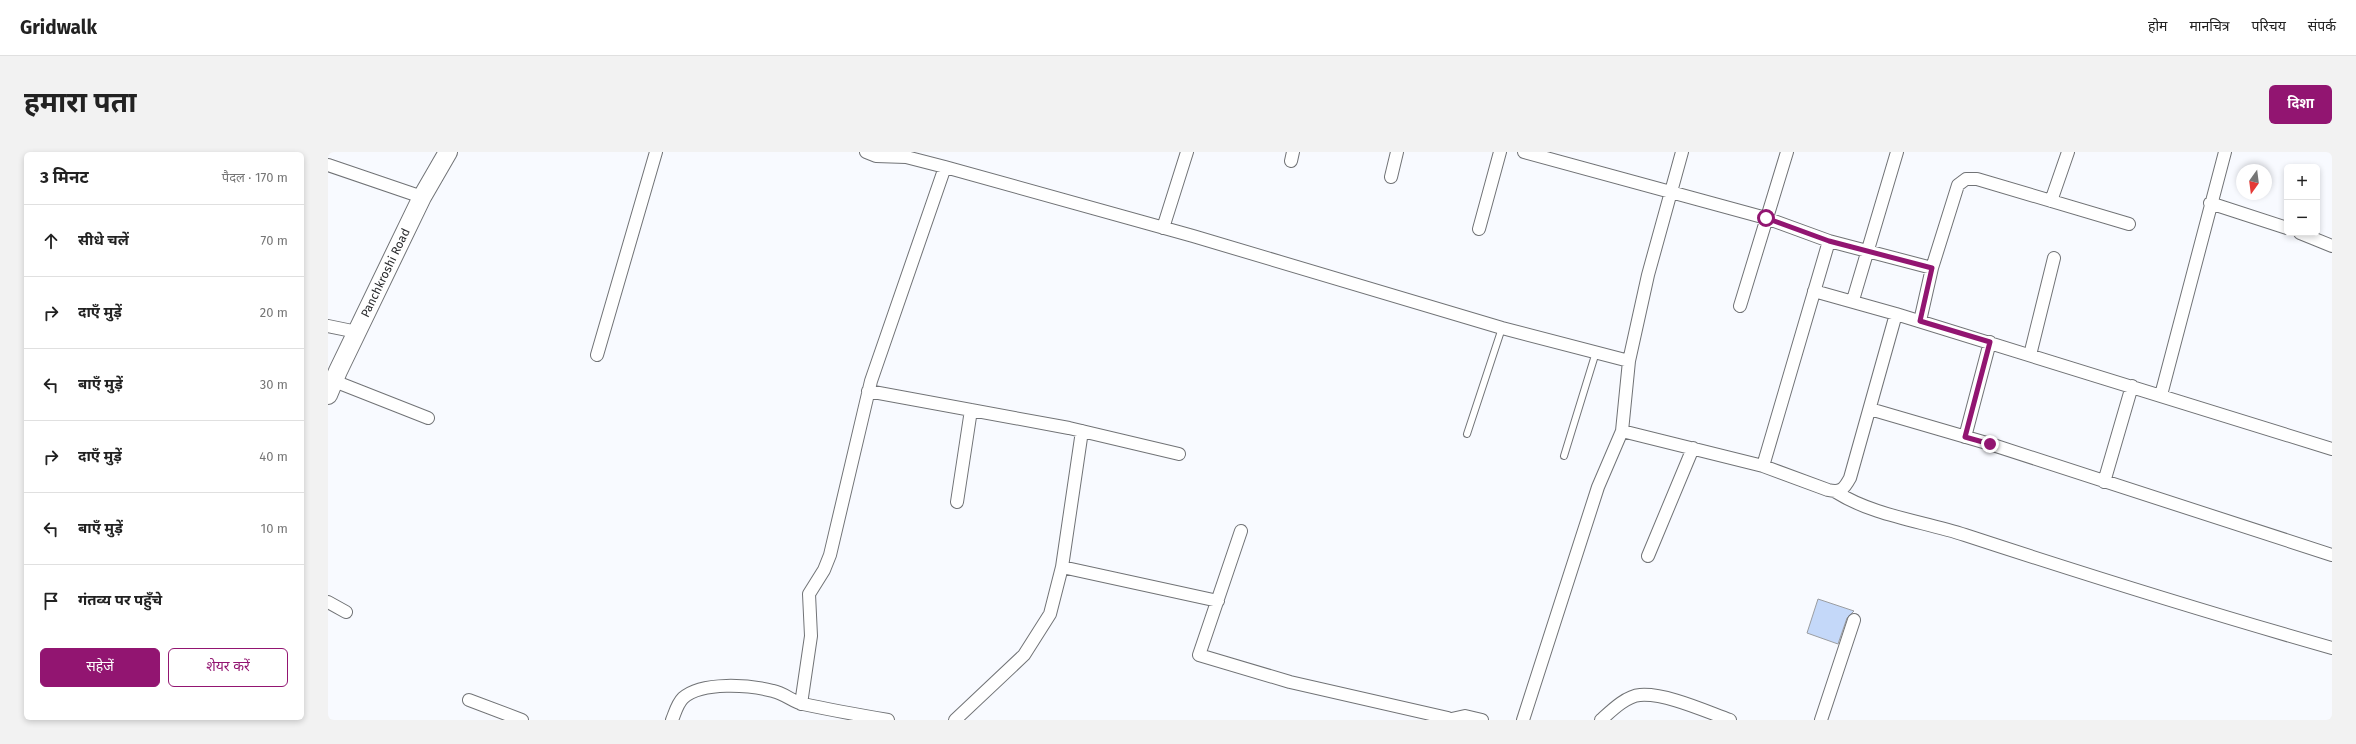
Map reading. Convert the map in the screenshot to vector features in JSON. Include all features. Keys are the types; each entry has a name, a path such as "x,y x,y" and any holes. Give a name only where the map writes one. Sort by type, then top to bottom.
{"street":[{"name":"Panchkroshi Road","path":"331,388 422,198 448,152"},
{"path":"597,355 656,152"},
{"path":"866,152 876,156 907,154 945,167 1164,228 1502,328 1629,361"},
{"path":"1164,228 1187,152"},
{"path":"1391,176 1397,152"},
{"path":"1479,230 1500,152"},
{"path":"1524,152 1766,218 1829,241 1932,268"},
{"path":"1523,720 1598,487 1622,431 1629,361 1641,305 1682,152"},
{"path":"1740,306 1787,152"},
{"path":"1853,300 1897,152"},
{"path":"2051,200 2068,152"},
{"path":"2161,395 2210,204 2225,152"},
{"path":"328,165 422,198"},
{"path":"801,704 811,636 809,594 824,570 830,555 868,391 945,167"},
{"path":"1920,321 1932,268 1958,184 1966,179 1977,179 2129,224"},
{"path":"2210,204 2284,227"},
{"path":"2307,236 2332,246"},
{"path":"1762,466 1829,241"},
{"path":"2030,355 2054,258"},
{"path":"1814,291 1853,300 2332,449"},
{"path":"1836,492 1844,489 1850,478 1896,314"},
{"path":"328,326 357,332"},
{"path":"1965,437 1990,342"},
{"path":"2104,482 2132,386"},
{"path":"331,388 428,418"},
{"path":"868,391 1082,431 1179,454"},
{"path":"1870,409 1965,437 2332,555"},
{"path":"957,502 971,410"},
{"path":"955,720 1024,655 1050,614 1062,567 1082,431"},
{"path":"1622,431 1762,466 1836,492 1854,504 1944,528 2136,590 2332,648"},
{"path":"1648,556 1693,448"},
{"path":"1241,531 1199,655 1290,682 1448,719 1465,716 1482,720"},
{"path":"1062,567 1218,601"},
{"path":"328,604 346,612"},
{"path":"1821,720 1854,620"},
{"path":"672,720 678,704 684,698 704,689 734,686 773,691 787,695 801,704 888,720"},
{"path":"1601,720 1616,706 1639,695 1669,699 1727,720"},
{"path":"469,700 522,720"}],"lane":[{"path":"1467,434 1502,328"},
{"path":"1564,456 1596,352"}],"building":[{"path":"1818,599 1854,611 1847,618 1838,644 1807,633"}],"route":[{"path":"1766,218 1829,241 1932,268 1920,321 1990,342 1965,437 1990,444"}]}
